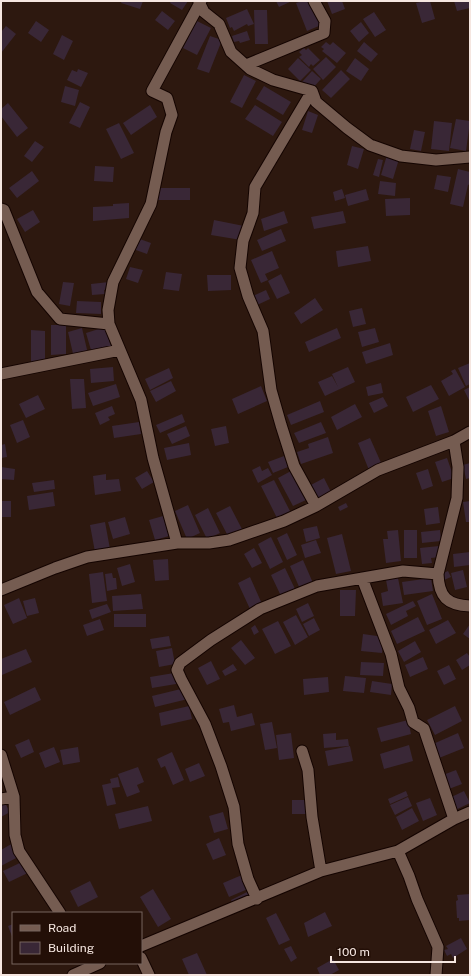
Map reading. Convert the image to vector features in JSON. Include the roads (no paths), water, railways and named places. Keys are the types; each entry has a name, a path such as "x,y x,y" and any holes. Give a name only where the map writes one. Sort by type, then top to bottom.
{"street":[{"path":"201,1 199,2 204,12 218,24 231,52 250,69 273,80 312,91"},
{"path":"177,543 153,458 141,400 109,324 108,310 113,282 150,204 166,132 172,115 167,98 152,91 201,1"},
{"path":"246,65 324,33 325,21 314,1"},
{"path":"312,91 316,102 370,145 401,156 436,160 470,157"},
{"path":"312,91 255,187 253,214 243,241 240,268 248,296 263,331 270,390 294,466 316,506"},
{"path":"1,209 4,210 37,292 60,319 109,324"},
{"path":"1,374 120,350"},
{"path":"1,590 87,557 177,543 229,540 284,521 316,506 378,470 454,442 470,432"},
{"path":"454,442 458,467 457,498 438,574 438,584 442,596 450,603 461,606 470,606"},
{"path":"257,898 248,879 238,844 234,807 222,766 205,724 177,670 180,663 211,640 260,609 317,586 403,571 438,574"},
{"path":"362,578 391,654 399,688 409,708 413,722 424,729 454,819"},
{"path":"302,752 308,770 312,817 321,871"},
{"path":"1,755 14,797 15,835 20,851 59,912"},
{"path":"1,799 14,797"},
{"path":"142,946 321,871 398,851 454,819 470,812"},
{"path":"398,851 438,947 436,975"},
{"path":"142,960 150,975"},
{"path":"73,975 97,964"}]}
